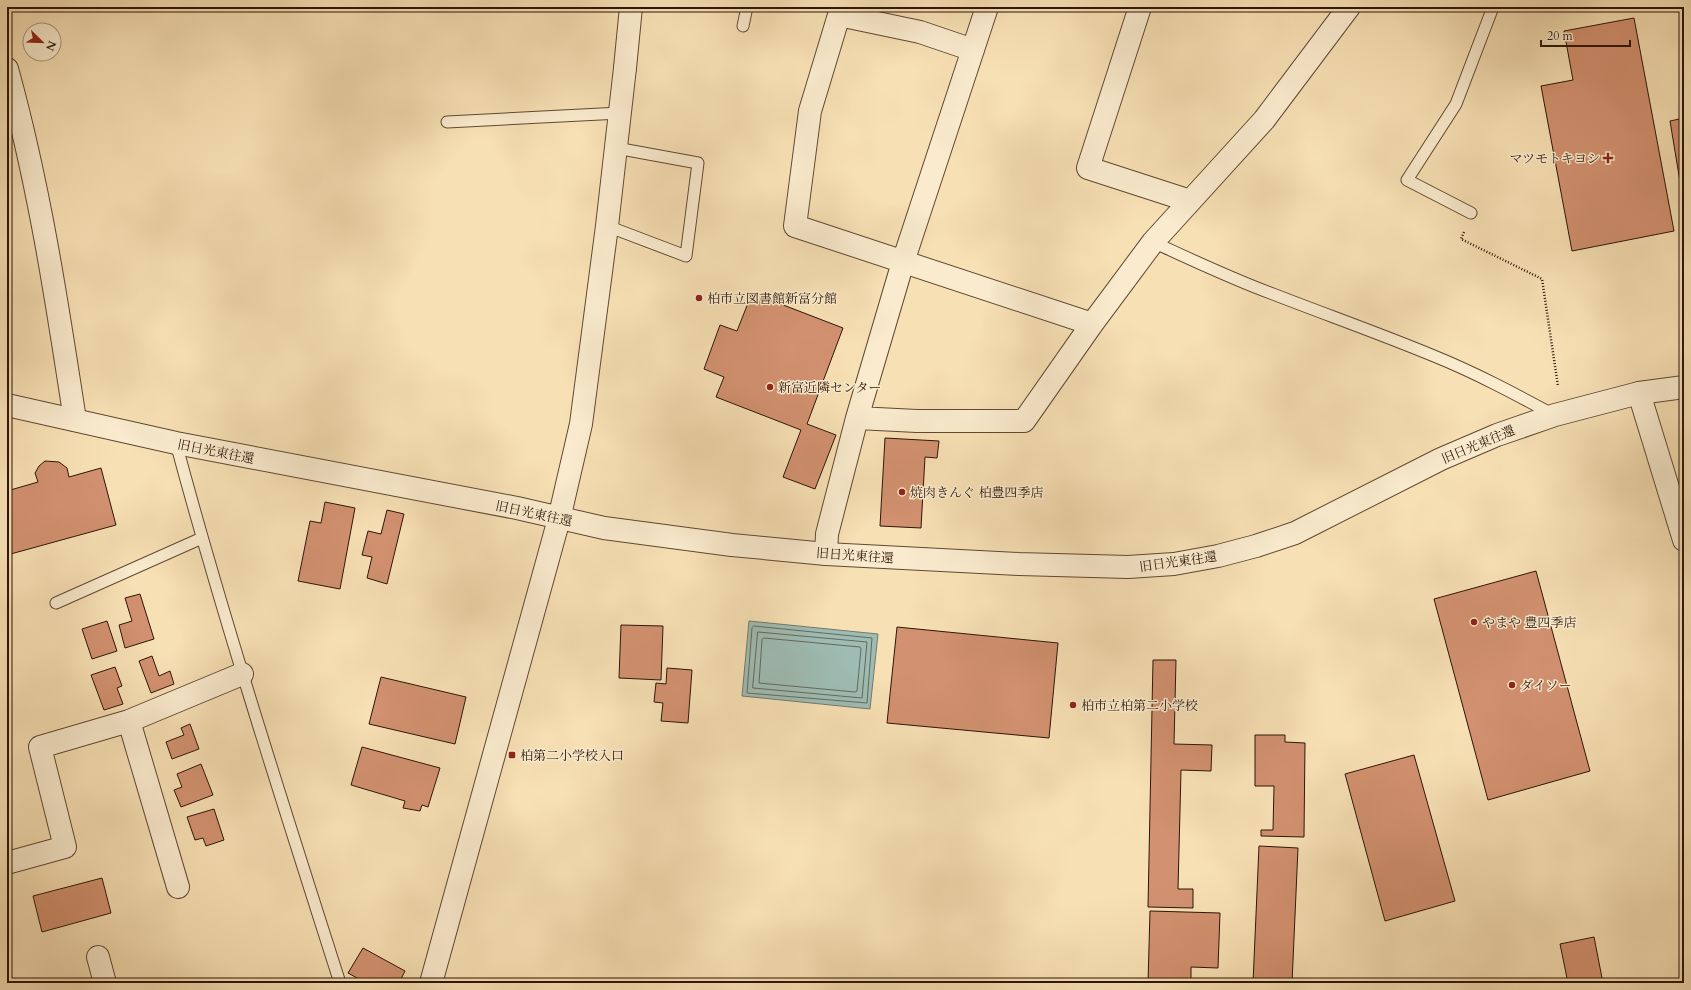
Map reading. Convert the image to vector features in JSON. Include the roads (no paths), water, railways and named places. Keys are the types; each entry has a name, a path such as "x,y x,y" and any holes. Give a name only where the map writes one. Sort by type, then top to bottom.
{"street":[{"path":"431,983 560,519 581,424 607,226 631,7"},
{"path":"826,554 828,534 857,418 903,262 987,7"},
{"path":"1140,7 1088,168 1190,201"},
{"path":"857,418 917,421 1024,421 1092,324 1153,242 1264,120 1350,7"},
{"path":"973,50 920,32 838,15 810,111 795,226 1092,324"},
{"path":"7,68 19,113 56,298 75,420"},
{"name":"旧日光東往還","path":"7,404 176,443 517,508 604,528 732,545 826,554 1019,564 1128,567 1174,564 1218,556 1256,546 1295,532 1441,459 1497,435 1555,415 1639,393 1684,387"},
{"path":"1639,393 1684,540"},
{"path":"7,862 65,847 40,747 129,721 242,674"},
{"path":"129,721 178,887"},
{"path":"98,957 105,983"}],"lane":[{"path":"743,26 747,7"},
{"path":"1472,213 1407,180 1456,104 1493,7"},
{"path":"447,122 620,113"},
{"path":"607,226 686,256 698,163 616,148"},
{"path":"1153,242 1197,263 1272,294 1435,356 1480,376 1555,415"},
{"path":"176,443 242,674 340,983"},
{"path":"56,603 202,538"}],"water":[{"path":"749,621 878,634 870,709 742,696"}],"place":[{"name":"マツモトキヨシ","path":"1608,158"},
{"name":"柏市立図書館新富分館","path":"699,298"},
{"name":"新富近隣センター","path":"770,387"},
{"name":"焼肉きんぐ 柏豊四季店","path":"902,492"},
{"name":"やまや 豊四季店","path":"1474,622"},
{"name":"ダイソー","path":"1512,685"},
{"name":"柏市立柏第二小学校","path":"1073,705"},
{"name":"柏第二小学校入口","path":"512,755"}]}
